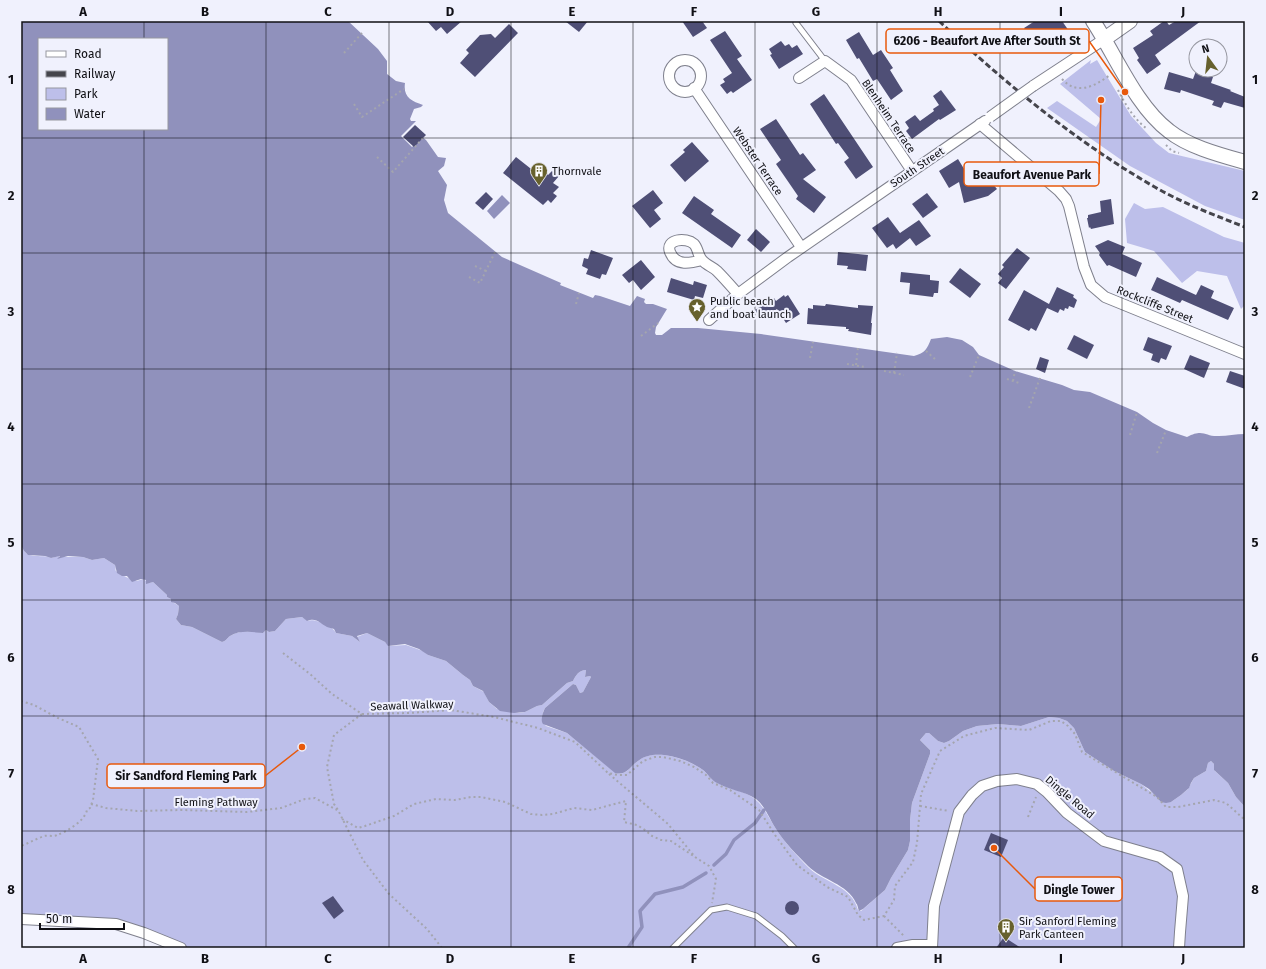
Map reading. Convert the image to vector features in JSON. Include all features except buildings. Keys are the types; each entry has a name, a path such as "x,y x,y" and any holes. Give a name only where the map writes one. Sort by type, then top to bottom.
{"street":[{"path":"1093,21 1103,40 1149,112 1169,132 1216,154 1245,162"},
{"name":"South Street","path":"709,320 738,294 801,247 1033,86 1130,21"},
{"path":"799,78 825,61"},
{"name":"Blenheim Terrace","path":"825,61 851,80 912,171"},
{"name":"Webster Terrace","path":"694,88 801,247"},
{"name":"Rockcliffe Street","path":"980,124 1066,198 1084,267 1091,285 1105,297 1245,354"},
{"path":"702,260 717,271 738,294"},
{"name":"Dingle Road","path":"897,948 913,945 932,946 934,906 958,812 972,795 982,786 997,780 1017,779 1037,784 1067,813 1104,841 1160,856 1177,869 1183,896 1180,948"},
{"path":"21,919 116,924 144,933 181,948"}],"lane":[{"name":"Blenheim Terrace","path":"796,23 825,61"},
{"path":"673,948 711,910 727,907 756,916 782,936 794,948"}],"path":[{"path":"344,53 362,34"},
{"path":"1056,71 1064,81 1073,88 1083,89 1092,86 1110,75"},
{"path":"354,104 362,117 404,89"},
{"path":"377,157 393,172 423,138"},
{"path":"469,277 480,283 495,252"},
{"path":"475,266 486,271"},
{"path":"576,304 579,292"},
{"path":"641,336 658,323"},
{"path":"810,358 813,342"},
{"path":"856,365 858,347"},
{"path":"926,351 935,359"},
{"path":"894,373 897,353"},
{"path":"970,377 979,355"},
{"path":"847,364 865,367"},
{"path":"884,371 904,375"},
{"path":"1013,381 1015,371"},
{"path":"1030,408 1040,378"},
{"path":"1007,379 1019,384"},
{"path":"1130,435 1137,412"},
{"path":"1157,453 1166,430"},
{"name":"Seawall Walkway","path":"283,653 310,674 332,694 362,714 452,710 494,717 538,728 575,742 608,773 668,824 695,857"},
{"path":"21,701 80,727 98,759 93,800 86,814 72,828 58,835 43,837 21,846"},
{"path":"362,714 334,736 327,767 334,804 363,860 389,894 427,929 442,948"},
{"path":"608,773 627,775 643,761 655,757 663,757 694,767 706,775 714,783 730,790 759,810 796,865 827,887 848,897 858,915 864,920 884,916 894,900 895,886 913,862 917,843 921,794 940,751 964,736 995,728 1028,730 1051,721 1061,721 1075,734 1082,752 1157,797 1166,807 1178,807 1214,800 1226,803 1245,820"},
{"path":"1028,817 1040,787"},
{"path":"342,819 358,828 394,816 414,804 436,799 455,800 481,797 505,802 531,814 554,814 574,808 592,810 626,800 624,822 637,824 652,836 661,840 671,841 709,866 716,879 711,910"},
{"name":"Fleming Pathway","path":"90,804 106,808 137,811 182,810 248,812 281,808 305,799 315,798 338,810"},
{"path":"920,806 958,812"},
{"path":"884,916 913,945"}],"green space":[{"path":"1091,60 1090,64 1097,60 1131,116 1156,143 1169,153 1245,171 1245,220 1205,206 1130,166 1047,108 1057,101 1096,127 1101,119 1060,84"},
{"path":"1134,203 1145,209 1163,207 1224,237 1245,243 1245,305 1241,309 1227,276 1197,271 1182,283 1154,251 1127,243 1125,219"},
{"path":"21,545 26,553 33,556 44,556 51,558 59,556 83,557 92,560 104,558 115,565 117,572 130,579 137,581 144,579 148,583 153,582 167,595 167,597 171,599 171,601 179,606 176,619 181,625 192,627 222,642 234,634 242,632 251,631 263,633 266,630 269,632 275,631 286,619 302,617 308,621 311,620 323,623 336,633 352,636 360,642 357,637 367,633 385,642 389,646 406,645 446,661 470,680 473,686 484,692 489,702 497,709 519,713 542,705 567,683 573,681 580,672 586,670 585,677 591,677 583,692 580,693 576,685 573,684 545,708 542,721 546,726 567,733 616,773 620,774 626,772 635,763 647,756 664,755 689,762 699,767 716,782 753,797 765,811 783,839 809,868 844,890 855,902 858,910 861,911 885,890 908,850 910,841 912,803 930,754 930,750 920,740 926,733 929,733 938,741 944,743 963,731 977,726 998,724 1021,726 1049,717 1059,718 1067,721 1074,728 1085,752 1114,771 1141,784 1161,802 1171,802 1181,795 1188,789 1194,778 1206,771 1208,763 1211,761 1214,764 1215,771 1228,783 1236,797 1245,807 1245,948 185,948 147,932 21,919"}],"water":[{"path":"21,21 348,21 378,49 387,61 387,74 396,81 405,83 405,92 409,98 423,105 414,109 410,119 411,121 416,121 401,136 412,147 422,137 426,140 438,157 446,158 444,166 438,171 447,185 444,200 448,213 502,257 561,283 560,285 593,298 595,295 600,296 630,306 637,296 645,299 644,302 646,304 653,304 667,309 656,327 656,335 662,335 671,328 698,328 761,334 914,356 925,350 931,339 947,337 962,340 973,347 979,355 1015,371 1074,390 1090,392 1137,412 1166,430 1187,437 1197,433 1214,436 1245,434 1245,807 1236,797 1228,783 1214,770 1214,764 1211,761 1208,763 1206,771 1194,778 1189,788 1181,795 1171,802 1161,802 1149,789 1114,771 1085,752 1074,728 1067,721 1059,718 1049,717 1021,726 998,724 977,726 963,731 944,743 938,741 929,733 926,733 920,740 930,750 930,754 912,803 910,841 908,850 885,890 859,911 857,904 847,891 814,871 791,849 776,829 762,805 756,799 747,794 717,783 703,770 685,760 664,755 647,756 635,763 625,772 619,774 615,773 567,733 543,724 542,718 545,708 573,684 576,685 580,693 583,692 591,677 585,677 586,670 580,672 573,681 567,683 542,705 525,712 514,713 500,711 489,702 483,691 473,686 470,680 446,661 428,655 419,649 405,644 388,646 385,642 367,633 357,636 360,642 352,636 336,633 334,629 327,627 318,621 307,621 302,617 286,619 275,631 269,632 266,630 263,633 238,633 230,636 222,642 192,627 181,625 176,619 179,606 171,602 171,599 167,597 167,595 153,582 146,584 146,580 141,579 132,582 127,576 122,576 117,573 115,565 104,558 92,560 83,557 68,556 57,559 60,556 51,558 45,556 28,555 21,545"},
{"path":"502,195 510,203 494,219 487,211"}],"waterway":[{"path":"714,865 726,854 734,840 755,823 764,810"},
{"path":"628,948 642,927 640,911 655,894 683,887 706,873"}],"railway":[{"path":"939,21 1015,89 1068,130 1124,169 1175,198 1245,227"}],"place":[{"name":"6206 - Beaufort Ave After South St","path":"1125,92"},
{"name":"Beaufort Avenue Park","path":"1101,100"},
{"name":"Thornvale","path":"539,186"},
{"name":"Public beach and boat launch","path":"697,322"},
{"name":"Sir Sandford Fleming Park","path":"302,747"},
{"name":"Dingle Tower","path":"994,848"},
{"name":"Sir Sanford Fleming Park Canteen","path":"1006,942"}]}
